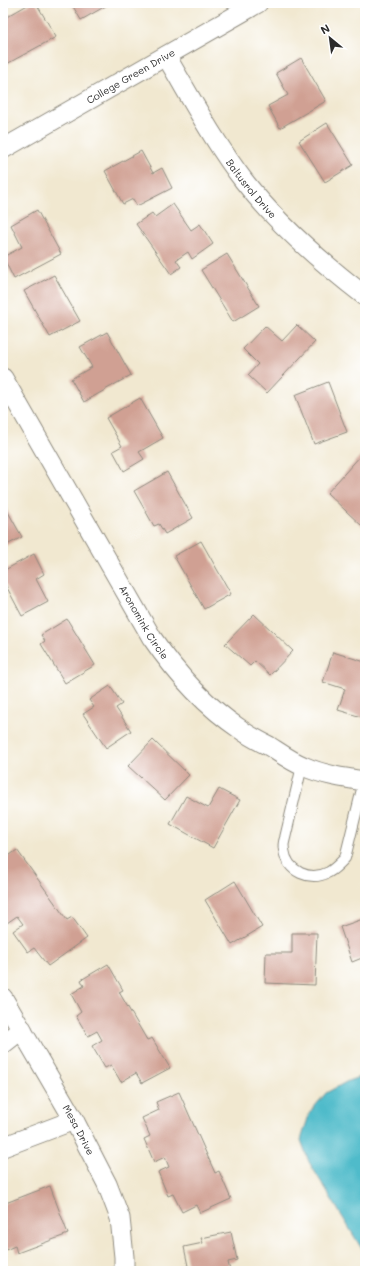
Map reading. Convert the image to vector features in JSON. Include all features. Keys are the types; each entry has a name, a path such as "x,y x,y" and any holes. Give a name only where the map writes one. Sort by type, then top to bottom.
{"street":[{"name":"College Green Drive","path":"3,149 258,3"},
{"name":"Baltusrol Drive","path":"166,56 222,149 243,180 292,235 327,267 365,296"},
{"name":"Aronomink Circle","path":"3,378 140,617 167,660 198,695 216,712 240,730 302,766 330,775 365,781"},
{"name":"Mesa Drive","path":"3,998 74,1120 107,1184 120,1218 124,1271"},
{"path":"3,1044 22,1029"},
{"path":"3,1147 74,1120"}],"lane":[{"path":"302,766 285,838 284,850 287,860 294,870 305,876 328,873 338,866 345,858 365,781"}],"water":[{"path":"365,1075 365,1254 309,1162 301,1140 310,1112 326,1093 348,1081"}],"building":[{"path":"31,3 36,3 56,37 3,66 3,19"},
{"path":"71,3 111,3 81,20"},
{"path":"301,58 326,101 280,128 268,106 288,95 276,73"},
{"path":"327,123 353,165 325,182 299,141"},
{"path":"141,151 153,173 162,168 172,188 137,206 133,199 123,204 105,171"},
{"path":"173,204 191,230 200,224 213,244 192,259 188,252 176,260 181,267 171,274 136,224 152,213 155,217"},
{"path":"37,210 61,254 14,279 3,257 22,247 11,225"},
{"path":"227,254 259,306 233,322 201,270"},
{"path":"54,275 80,321 50,337 24,291"},
{"path":"297,325 315,342 267,393 248,375 258,364 243,349 265,326 282,341"},
{"path":"107,332 131,375 84,402 71,379 92,367 80,347"},
{"path":"328,382 347,432 314,444 295,395"},
{"path":"140,398 163,438 139,452 144,459 124,471 113,451 122,446 106,418"},
{"path":"362,454 365,457 365,525 363,527 327,493"},
{"path":"167,472 193,518 165,534 159,524 154,526 134,491"},
{"path":"3,503 22,537 3,547"},
{"path":"201,541 231,594 204,609 174,556"},
{"path":"34,554 44,574 36,579 48,602 22,616 3,580 3,571"},
{"path":"254,614 293,651 270,675 255,661 250,666 225,644"},
{"path":"67,619 95,665 65,683 41,644 45,641 41,635"},
{"path":"333,652 365,662 365,718 338,710 345,689 323,682"},
{"path":"110,686 122,704 116,708 131,731 106,748 83,714 94,707 89,700"},
{"path":"153,740 189,775 165,800 128,766"},
{"path":"219,789 240,800 213,848 170,824 186,796 208,808"},
{"path":"17,850 67,920 72,917 87,938 48,966 34,948 28,952 13,931 23,924 17,916 7,923 3,918 3,860"},
{"path":"235,881 262,927 232,945 205,900"},
{"path":"363,919 365,924 365,967 362,958 352,962 340,927"},
{"path":"292,933 317,933 315,985 265,983 266,953 292,953"},
{"path":"108,964 123,990 119,992 147,1040 152,1038 170,1068 142,1083 136,1073 121,1082 111,1065 105,1068 92,1046 102,1040 97,1031 88,1036 76,1016 81,1012 71,994 84,986 81,980"},
{"path":"179,1092 215,1173 219,1171 231,1199 200,1213 196,1205 182,1212 173,1194 168,1196 158,1172 169,1167 165,1157 154,1162 144,1139 150,1136 142,1118 159,1110 156,1102"},
{"path":"50,1186 68,1234 17,1253 15,1246 3,1251 3,1204"},
{"path":"231,1232 237,1260 228,1262 230,1271 181,1271 180,1267 188,1266 184,1247 203,1243 201,1238"}]}
